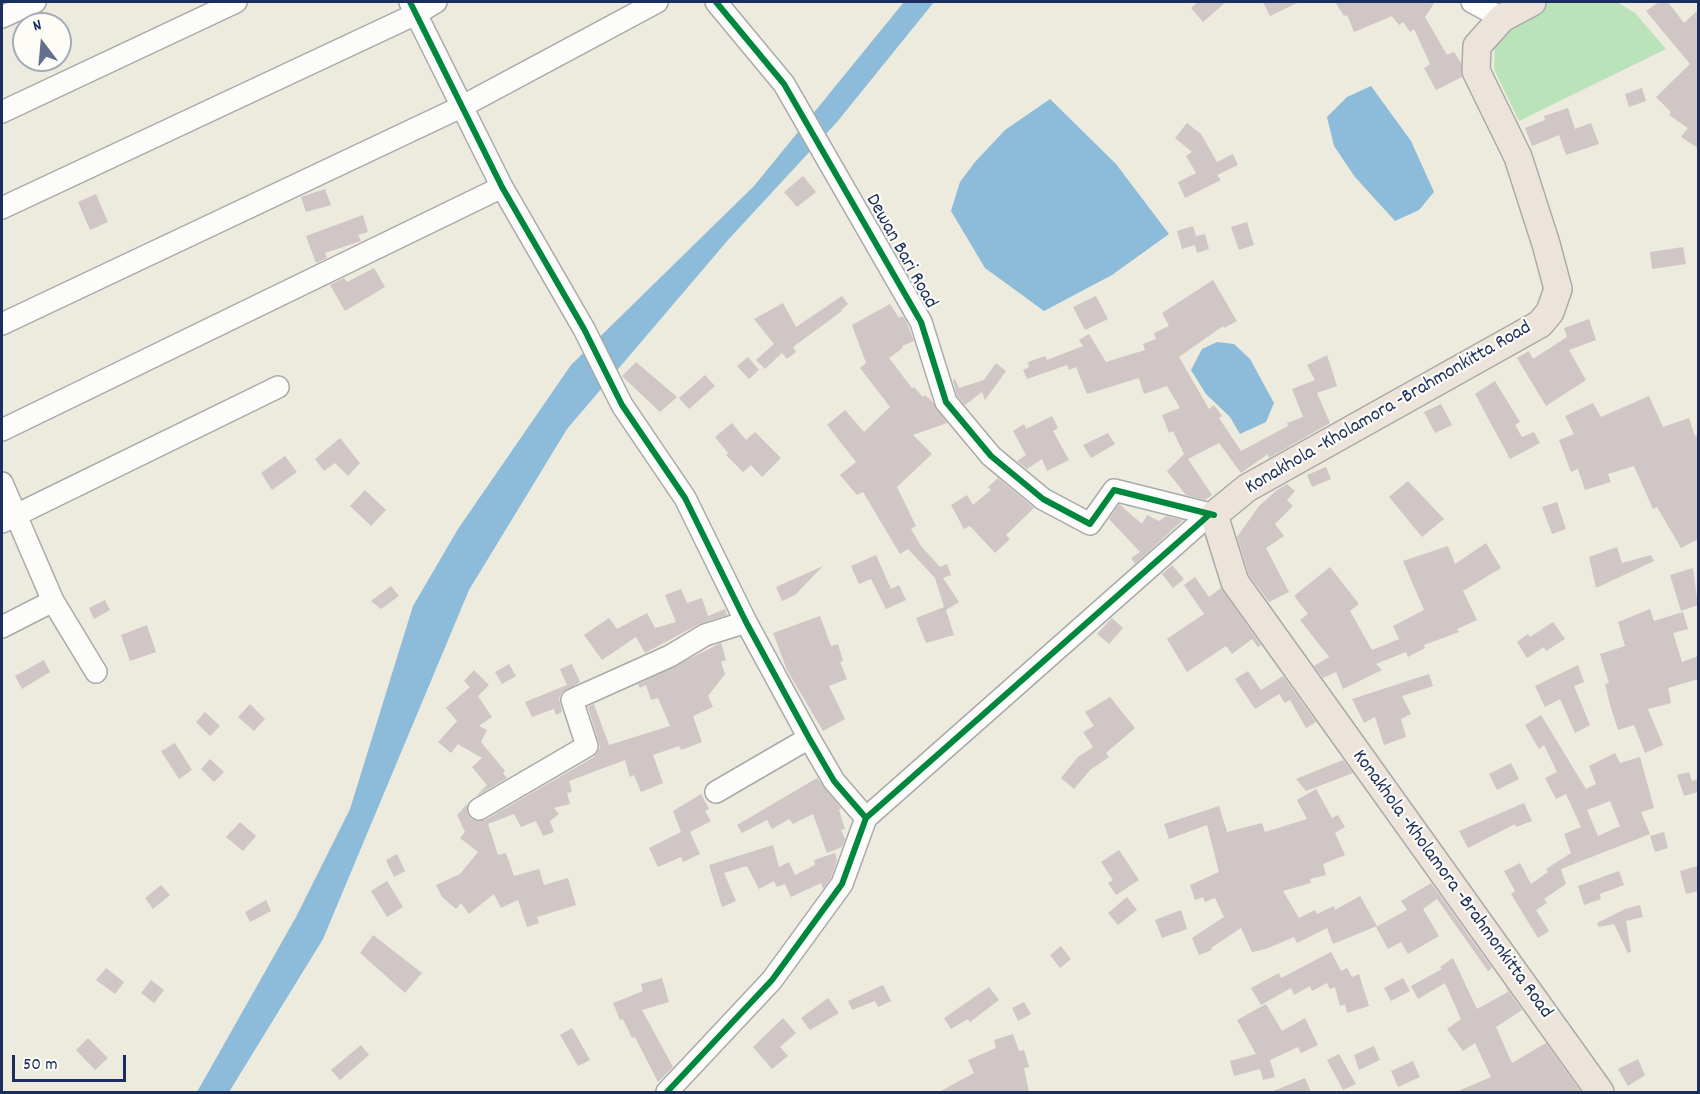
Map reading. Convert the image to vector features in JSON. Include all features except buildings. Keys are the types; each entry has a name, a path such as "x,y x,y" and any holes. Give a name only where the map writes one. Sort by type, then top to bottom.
{"main road":[{"path":"1502,18 1532,2"},
{"name":"Konakhola -Kholamora -Brahmonkitta Road","path":"1502,18 1477,46 1476,71 1518,157 1546,244 1558,289 1550,312 1540,324 1247,488 1212,514 1235,582 1600,1092"}],"street":[{"path":"2,17 34,2"},
{"path":"2,112 236,2"},
{"path":"2,208 412,8 436,2"},
{"path":"2,324 461,107 657,2"},
{"name":"Dewan Bari Road","path":"716,2 783,84 921,322 946,402 991,456 1043,499 1090,524 1114,490 1212,514"},
{"path":"1472,2 1502,18"},
{"path":"412,8 502,187 584,329 622,405 685,498 746,622 808,738 834,781 866,818"},
{"path":"2,430 502,187"},
{"path":"9,519 278,387"},
{"path":"2,483 9,519 53,601 96,672"},
{"path":"667,1092 772,980 842,884 866,818 1212,514"},
{"path":"2,627 53,601"},
{"path":"479,809 586,746 572,700 670,656 705,635 746,622"},
{"path":"716,792 808,738"}],"green space":[{"path":"1536,2 1617,2 1635,13 1666,49 1519,121 1494,69 1495,44"}],"water":[{"path":"904,2 934,2 837,122 728,240 567,429 469,590 323,939 229,1092 197,1092 296,917 350,809 413,606 458,529 571,365 754,186"},
{"path":"1371,86 1411,141 1434,192 1419,210 1395,221 1355,177 1334,146 1327,117 1347,97"},
{"path":"1050,99 1116,164 1169,234 1112,275 1044,311 985,268 951,211 960,182 975,162 1005,130"},
{"path":"1217,342 1234,344 1250,359 1274,403 1266,422 1240,434 1230,417 1206,394 1191,370 1202,349"}],"cycle path":[{"path":"410,2 502,187 584,329 622,405 685,498 746,622 834,781 866,818"},
{"path":"716,2 784,84 921,322 946,402 991,456 1043,499 1090,524 1114,490 1214,515"},
{"path":"667,1092 772,980 842,884 866,818 1210,514"}]}
